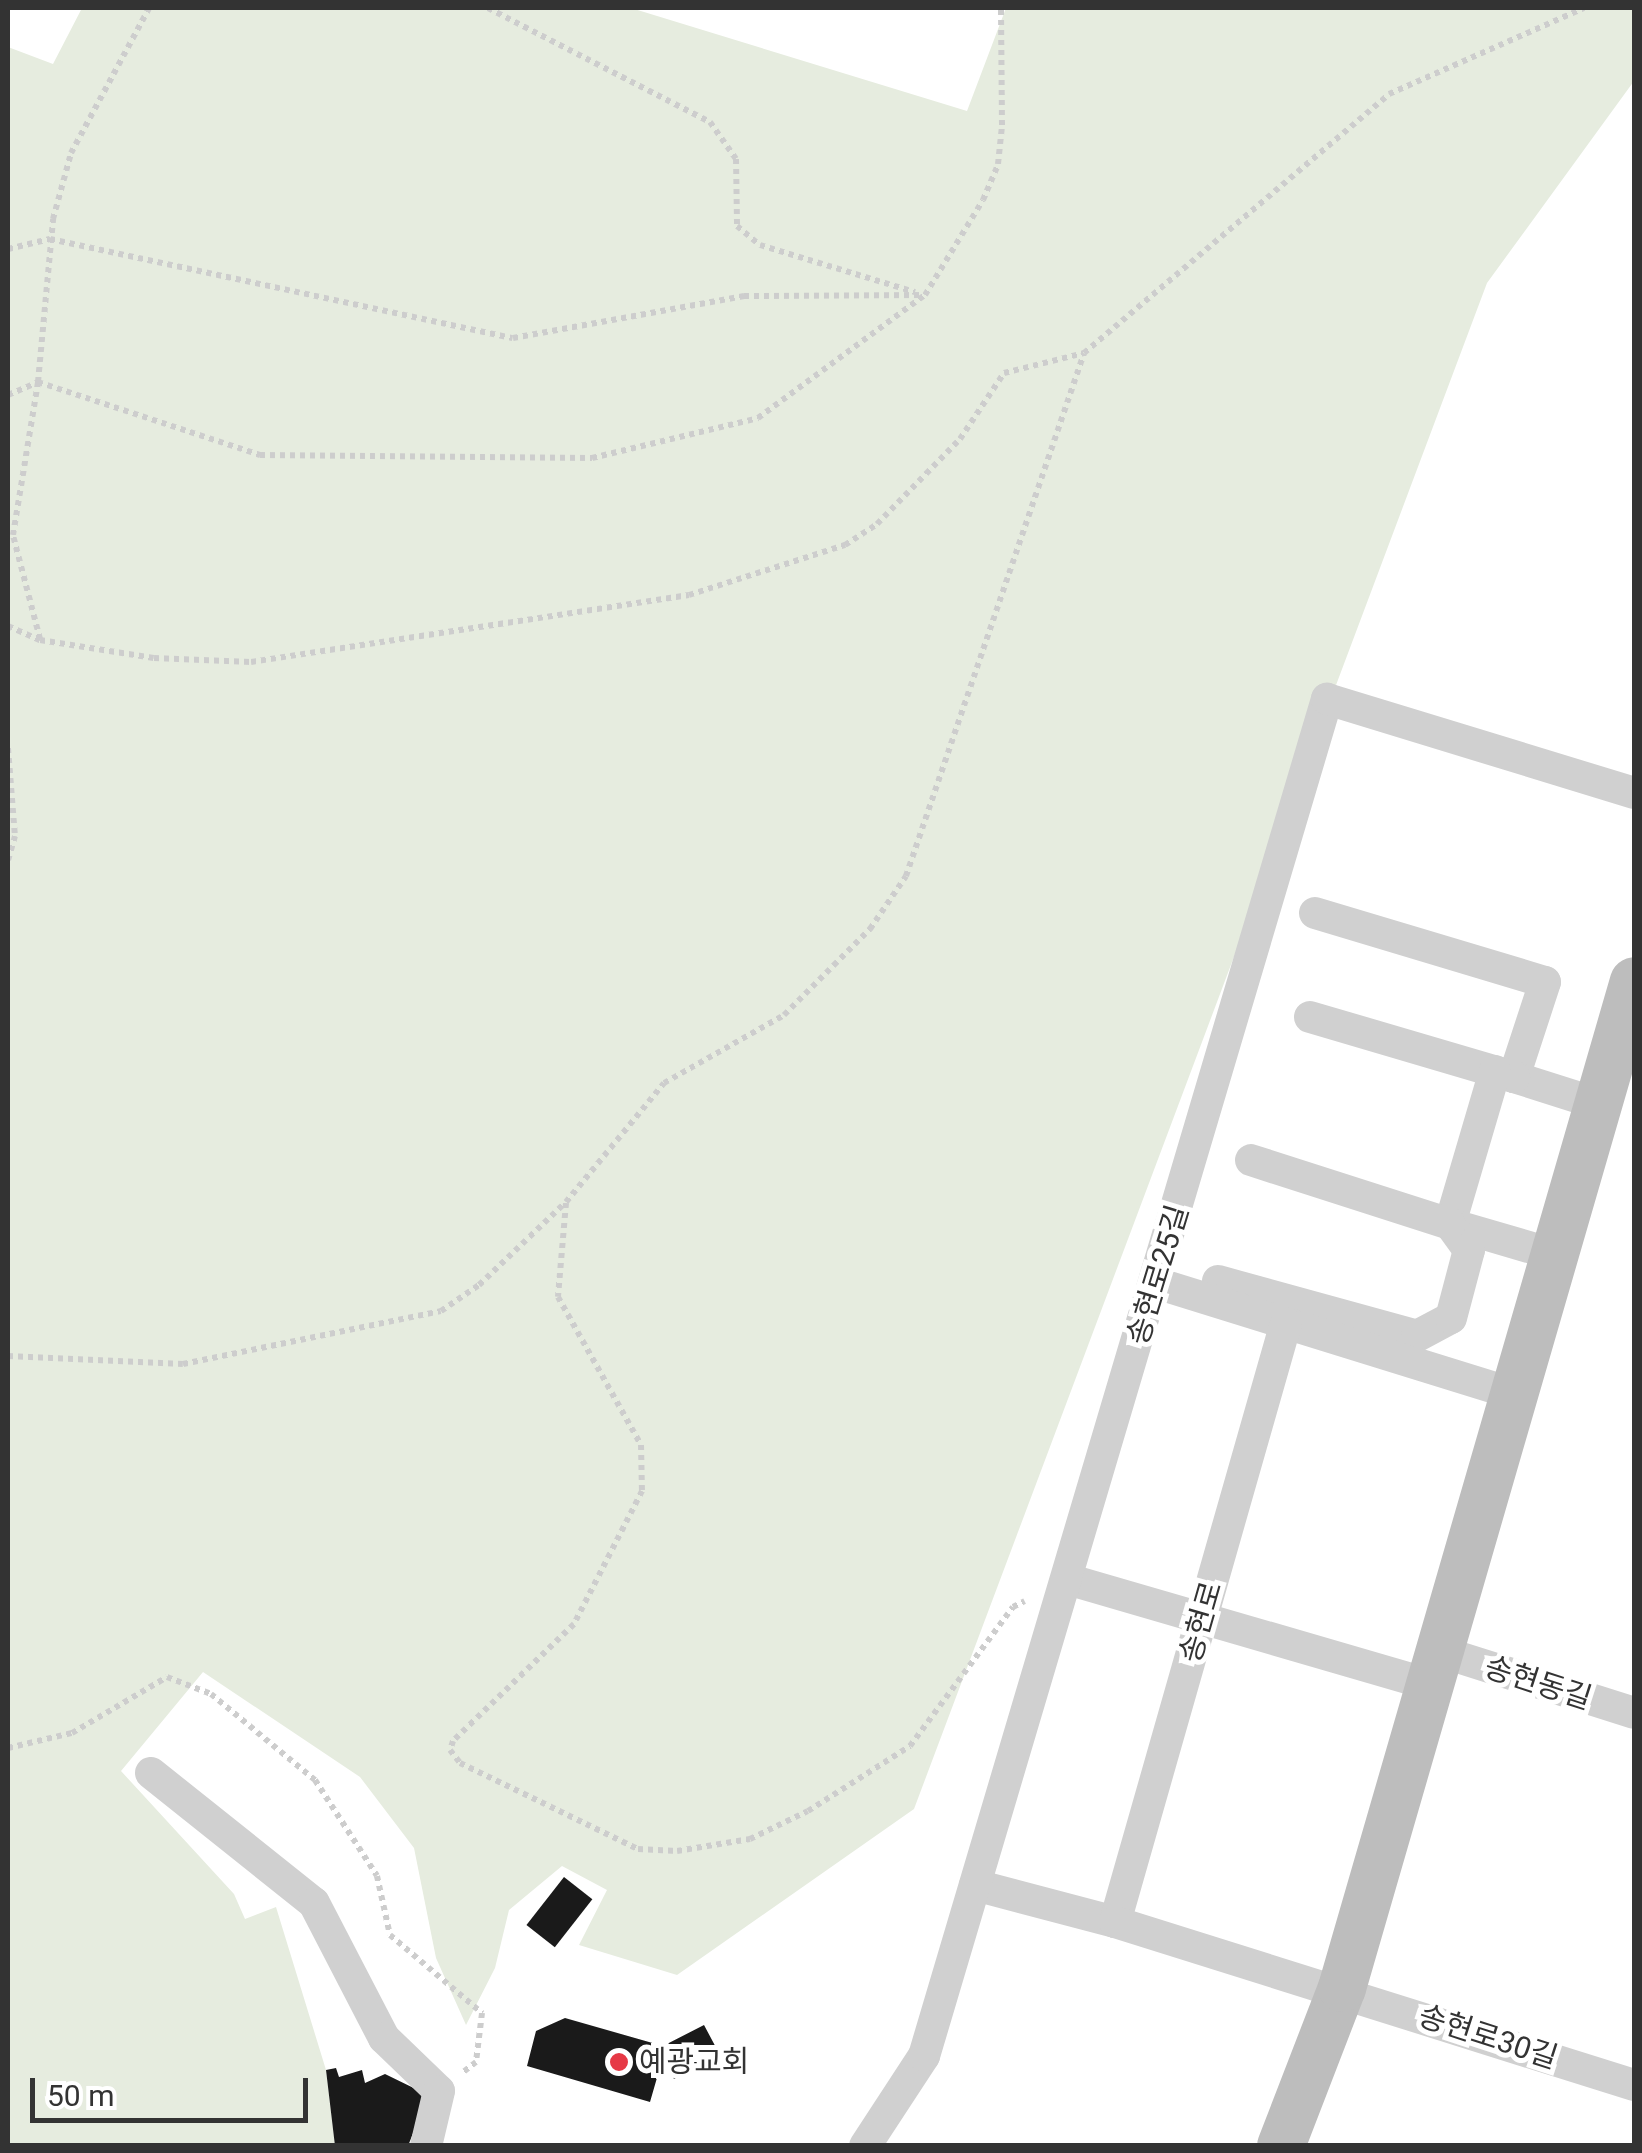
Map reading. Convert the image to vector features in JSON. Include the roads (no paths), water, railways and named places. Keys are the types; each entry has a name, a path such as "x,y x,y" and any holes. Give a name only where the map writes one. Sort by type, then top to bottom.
{"main road":[{"path":"1281,2146 1342,1988 1634,981"}],"street":[{"name":"송현로25길","path":"866,2146 924,2056 1327,699 1634,793"},
{"path":"1315,913 1546,982 1504,1074 1450,1224"},
{"path":"1310,1017 1599,1104"},
{"path":"1251,1160 1556,1255"},
{"path":"1218,1281 1417,1336 1450,1318 1468,1250 1450,1224"},
{"path":"1156,1283 1516,1394"},
{"name":"송현로","path":"1115,1922 1286,1323"},
{"name":"송현동길","path":"1067,1579 1202,1618 1634,1714"},
{"path":"151,1773 314,1902 384,2038 439,2092 426,2146"},
{"path":"975,1885 1342,1988"},
{"name":"송현로30길","path":"1342,1988 1634,2085"}],"place":[{"name":"예광교회","path":"619,2062"}]}
